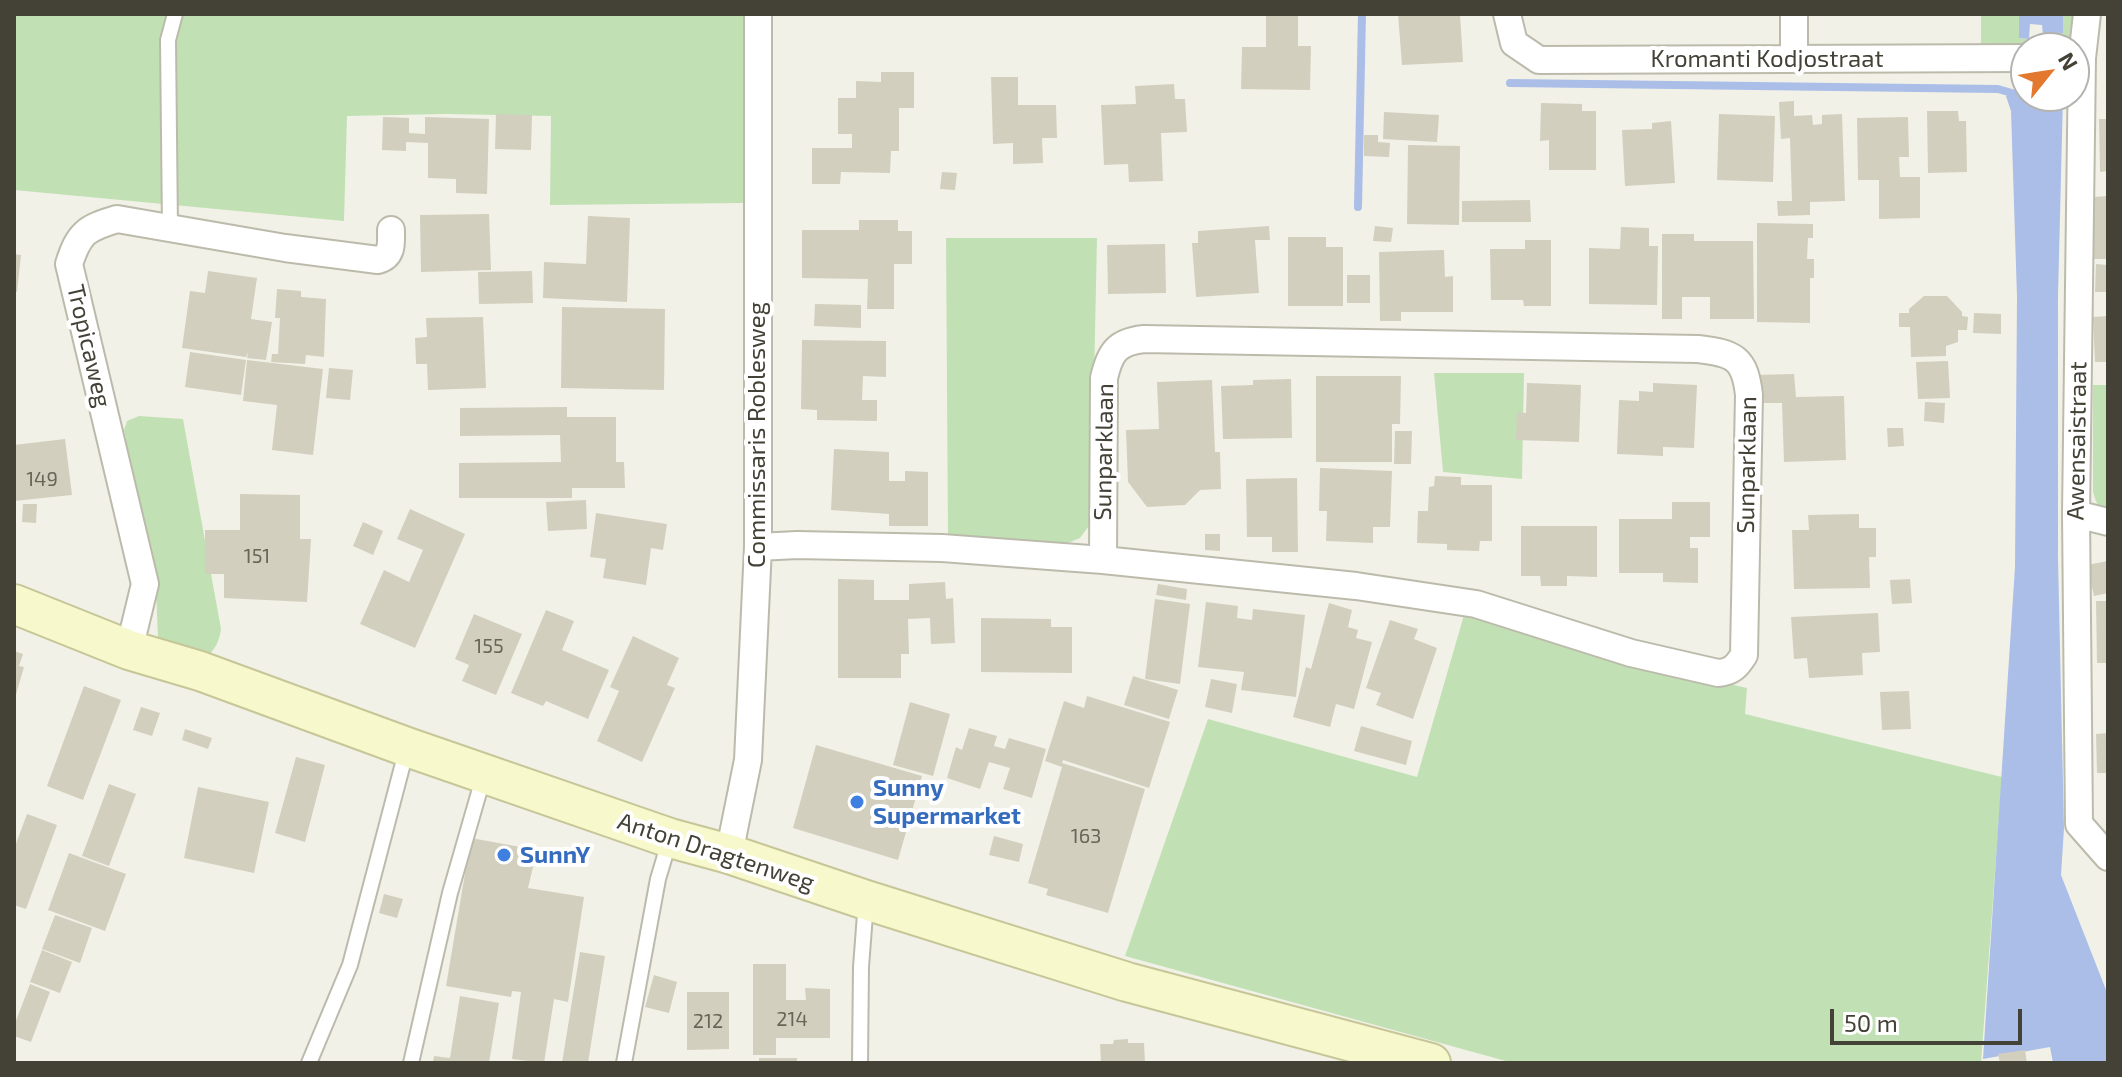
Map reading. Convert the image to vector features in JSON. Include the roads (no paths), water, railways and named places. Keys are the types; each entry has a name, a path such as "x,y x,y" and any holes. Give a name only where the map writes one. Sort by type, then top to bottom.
{"main road":[{"name":"Anton Dragtenweg","path":"14,604 129,650 200,671 670,838 729,854 1127,982 1431,1063"}],"street":[{"name":"Commissaris Roblesweg","path":"729,854 748,760 758,547 758,14"},
{"name":"Kromanti Kodjostraat","path":"1507,14 1514,43 1539,60 2010,58"},
{"path":"1794,14 1794,58"},
{"name":"Awensaistraat","path":"2087,112 2076,514 2079,824 2108,857"},
{"name":"Tropicaweg","path":"129,650 145,584 69,264 76,242 94,226 117,219 285,248 378,260 384,259 391,249 391,230"},
{"name":"Sunparklaan","path":"758,547 942,548 1103,560 1356,586 1476,604 1631,653 1718,673 1728,672 1738,666 1744,655 1747,374 1737,360 1721,351 1698,349 1128,341 1114,351 1104,378 1103,560"},
{"path":"2076,514 2108,522"}],"lane":[{"path":"170,229 168,40 175,14"},
{"path":"309,1063 350,965 407,747"},
{"path":"411,1063 450,893 484,774"},
{"path":"624,1063 658,879 670,838"},
{"path":"860,1063 861,967 866,900"}],"water":[{"path":"2019,14 2063,14 2063,32 2043,32 2042,25 2030,24 2029,32 2019,32"},
{"path":"2011,112 2063,112 2058,296 2058,559 2064,828 2061,875 2108,995 2108,1063 2053,1063 2050,1047 1983,1059 2015,567 2017,297"}],"waterway":[{"path":"1358,207 1362,14"},
{"path":"1510,83 1998,89 2010,92"}],"place":[{"name":"Sunny Supermarket","path":"857,802"},
{"name":"SunnY","path":"504,855"}]}
